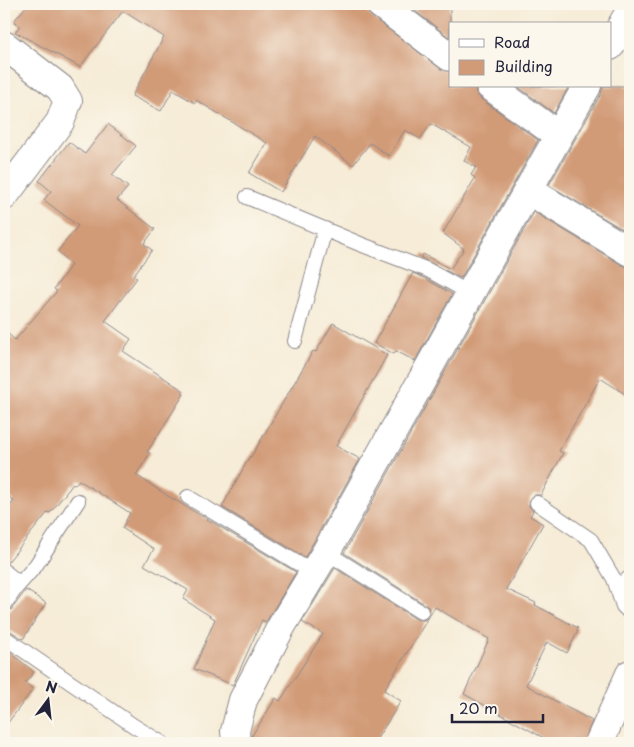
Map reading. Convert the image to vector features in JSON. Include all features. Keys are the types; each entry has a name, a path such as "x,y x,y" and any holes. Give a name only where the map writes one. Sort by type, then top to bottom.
{"street":[{"path":"380,4 449,56"},
{"path":"612,42 630,11"},
{"path":"4,45 60,88 68,101 60,122 4,196"},
{"path":"493,88 559,136"},
{"path":"236,743 235,731 244,700 281,627 320,562 587,88"},
{"path":"528,190 630,252"},
{"path":"599,743 630,674"}],"lane":[{"path":"247,196 428,270 471,294"},
{"path":"295,341 325,229"},
{"path":"188,497 421,612"},
{"path":"4,605 36,565 78,501"},
{"path":"538,503 590,540 614,579 623,606 630,614"},
{"path":"4,571 14,579 16,588"},
{"path":"617,588 630,577"},
{"path":"4,637 162,743"}],"building":[{"path":"28,4 356,4 441,69 449,72 449,88 475,88 476,93 481,99 538,140 461,278 421,258 423,254 450,269 464,249 443,233 475,178 471,175 476,167 464,161 471,147 431,124 420,139 405,130 389,156 370,143 353,165 315,136 281,192 249,173 267,143 196,100 195,103 173,90 161,111 132,96 164,37 123,11 80,67 15,32 20,26 14,21"},
{"path":"419,4 450,4 449,37 414,10"},
{"path":"630,86 630,216 622,229 549,185 601,94 602,88"},
{"path":"520,88 568,88 554,113"},
{"path":"108,124 136,146 112,175 128,187 117,200 155,229 144,244 152,250 133,276 137,278 105,321 131,339 123,351 184,391 182,393 184,394 147,452 150,453 136,475 296,572 266,622 262,620 233,685 194,669 215,619 183,599 188,590 144,565 154,549 122,528 130,513 79,480 75,485 73,484 50,513 48,512 7,563 4,562 4,513 14,501 4,493 4,330 15,340 57,291 54,289 71,265 58,251 78,226 44,200 51,191 39,181 69,142 85,154"},
{"path":"534,212 630,268 630,397 600,378 559,451 563,453 541,495 534,495 530,498 529,506 533,511 530,516 543,524 506,589 536,603 535,605 578,628 567,653 547,642 526,685 592,721 584,743 553,743 464,694 489,639 435,607 384,690 401,701 374,743 251,743 251,737 276,698 280,701 323,634 302,622 335,568 416,619 425,620 429,616 429,608 426,605 344,553"},
{"path":"413,273 452,294 415,361 396,351 394,354 374,343"},
{"path":"333,323 387,355 336,446 360,459 305,557 222,507 250,456 313,351 316,352"},
{"path":"26,590 46,603 23,639 4,628 4,614 11,610"},
{"path":"4,647 34,672 25,683 33,689 4,728"}]}
